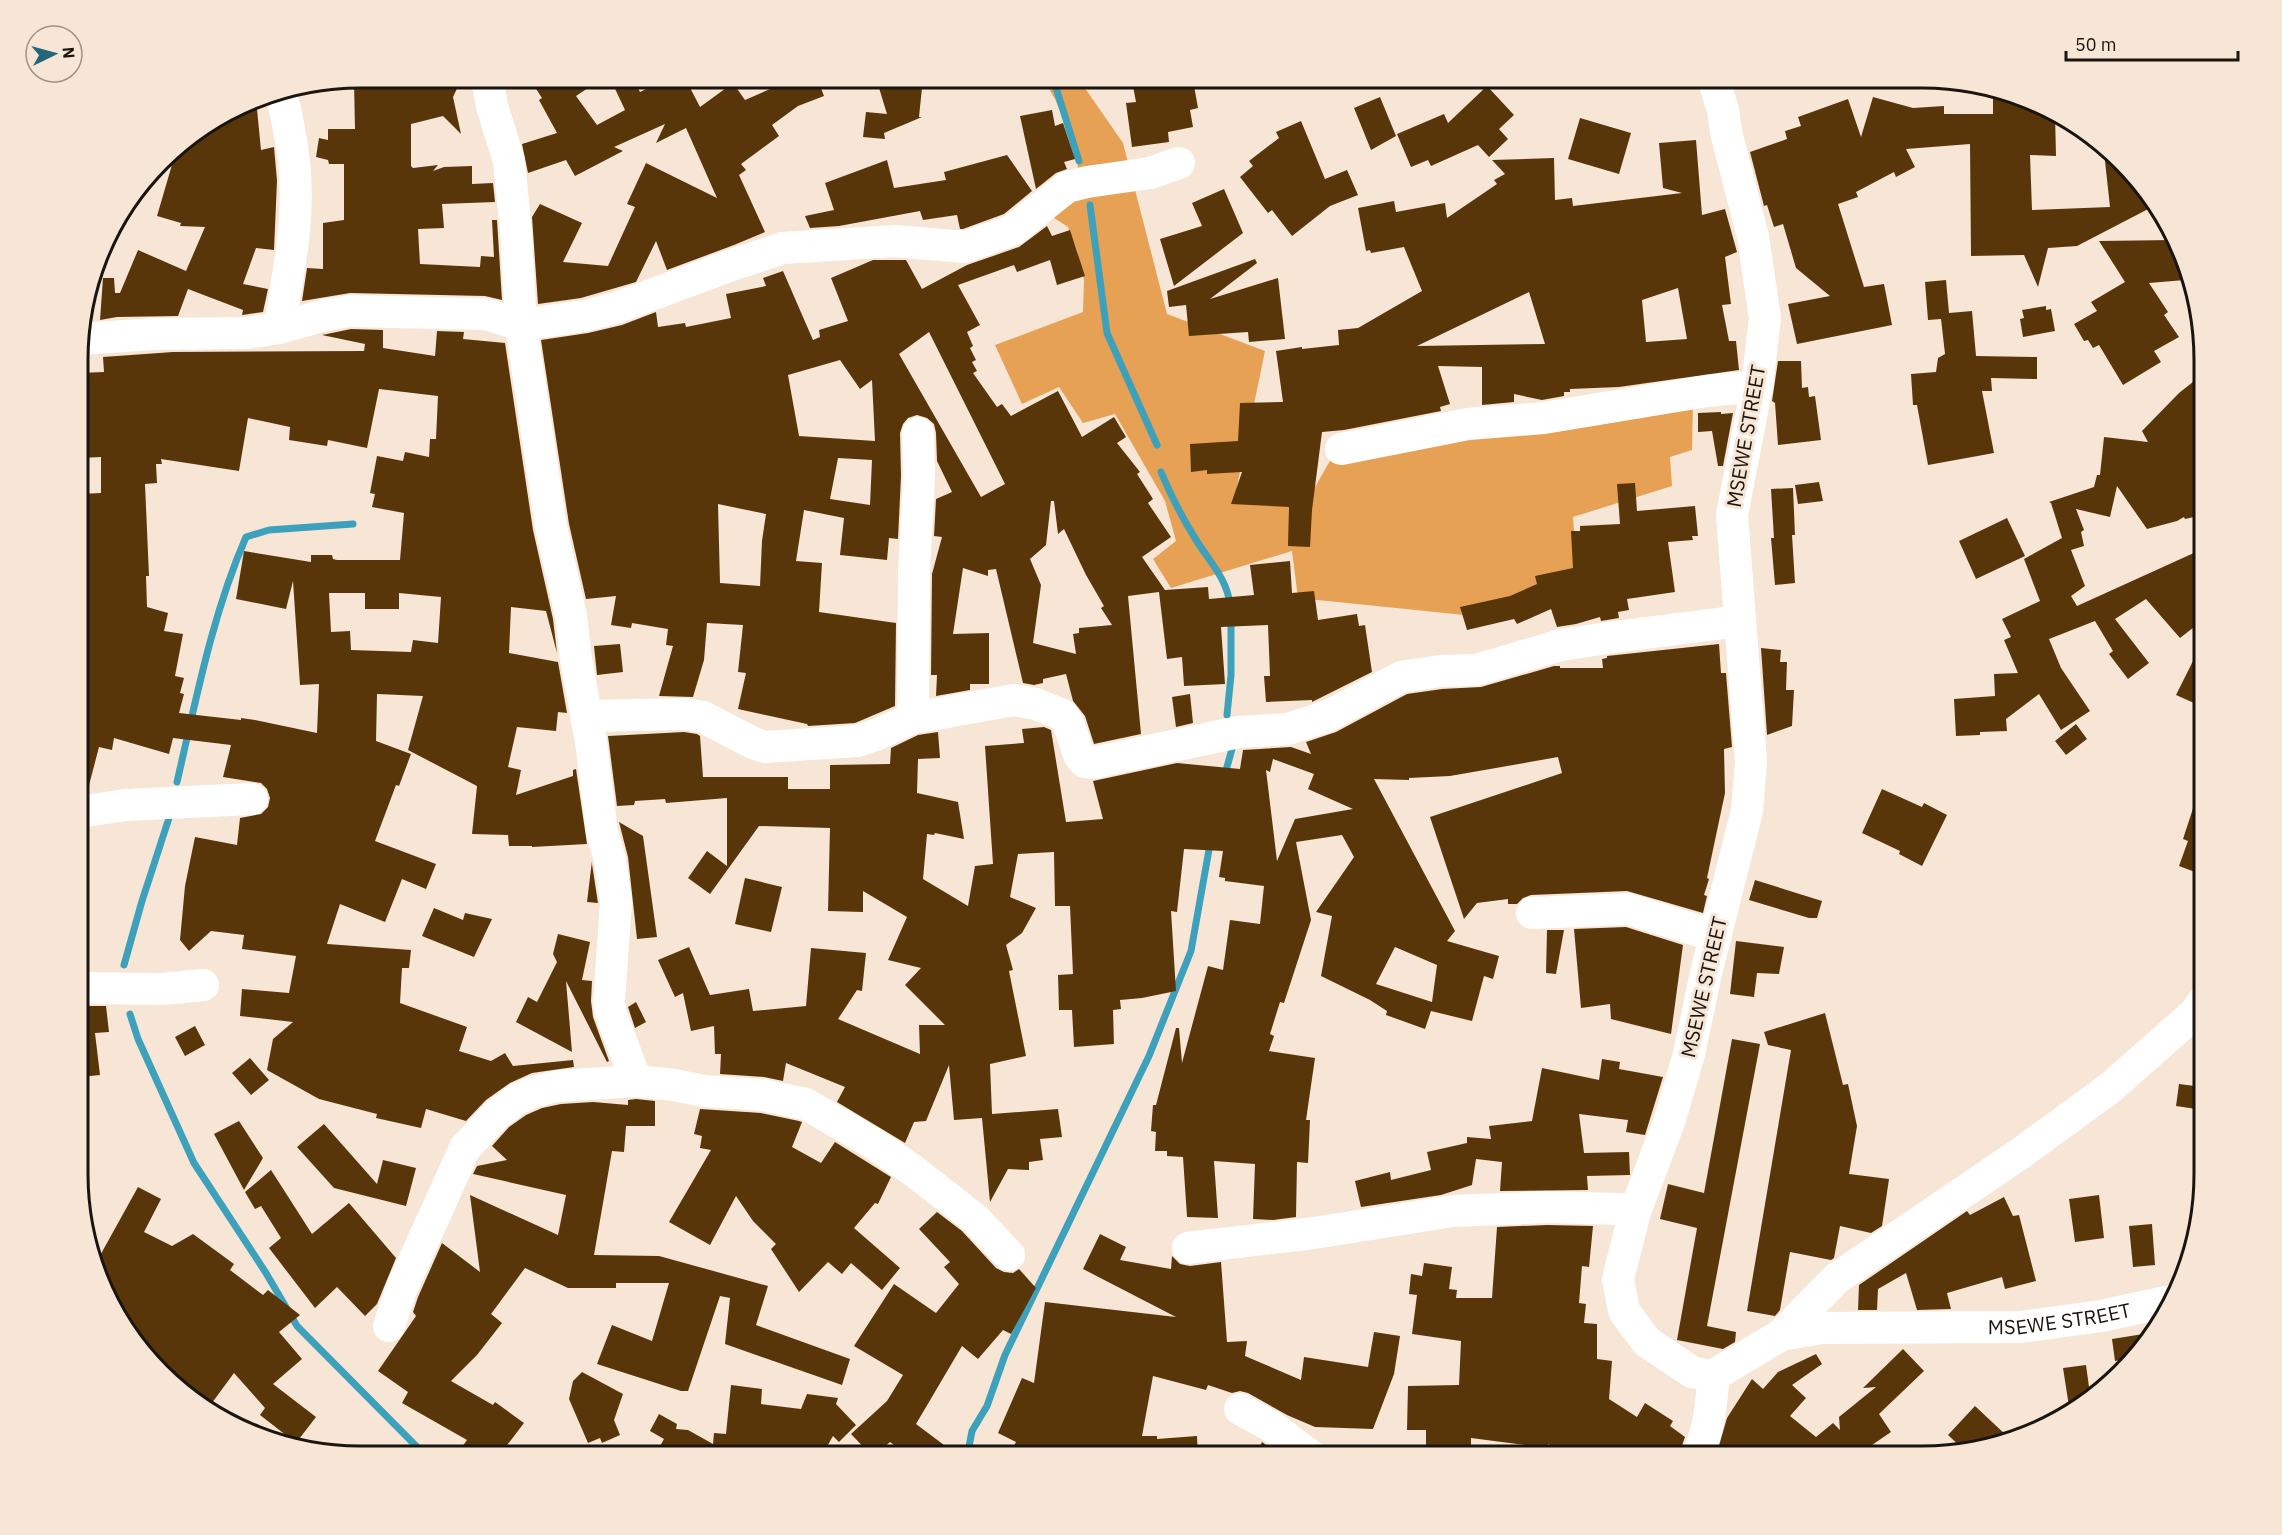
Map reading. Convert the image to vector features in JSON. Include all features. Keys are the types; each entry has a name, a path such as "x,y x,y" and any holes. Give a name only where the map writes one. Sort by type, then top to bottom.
{"street":[{"path":"489,88 509,161 521,325 549,515 571,616 591,742 602,832 610,860 616,902 609,1002 611,1014 636,1082"},
{"name":"MSEWE STREET","path":"1716,88 1753,237 1765,318 1757,386 1732,515 1750,772 1747,811 1689,1054 1670,1119 1635,1212 1618,1279 1624,1311 1647,1342 1692,1372 1714,1375 1781,1335 1822,1328 2021,1327 2091,1317 2161,1303"},
{"path":"279,328 291,259 296,217 297,180 295,158 281,101"},
{"path":"89,338 155,334 246,333 279,328 329,314 350,311 485,314 521,325 584,316 616,308 783,248 895,241 965,247 976,245 1012,230 1034,216 1051,199 1067,188 1087,182 1150,173 1179,163"},
{"path":"1341,449 1468,424 1544,418 1650,400 1757,386"},
{"path":"913,718 918,434"},
{"path":"586,716 685,714 703,717 765,747 857,741 913,718 1014,700 1036,704 1063,714 1079,755 1085,762 1092,763 1239,732 1288,729 1328,716 1401,677 1440,671 1476,670 1561,645 1740,621"},
{"path":"88,811 125,805 252,799"},
{"path":"1532,913 1628,909 1716,936"},
{"path":"88,988 162,989 203,985"},
{"path":"1781,1335 1837,1278 2020,1153 2110,1088 2194,1014"},
{"path":"389,1326 401,1290 465,1148 496,1114 517,1099 537,1090 558,1086 636,1082 674,1085 704,1091 763,1095 806,1104 876,1144 915,1172 974,1218 1009,1255"},
{"path":"1188,1248 1314,1233 1453,1211 1557,1207 1619,1209 1635,1212"},
{"path":"1702,1446 1708,1426 1714,1375"},
{"path":"1240,1409 1280,1432 1298,1446"}],"shaded area":[{"path":"1049,88 1085,88 1123,143 1167,314 1265,351 1234,501 1306,503 1331,459 1693,402 1692,450 1670,457 1672,486 1573,517 1578,580 1484,617 1298,598 1292,551 1171,588 1153,559 1176,541 1165,501 1115,414 1083,423 1059,387 1022,404 995,345 1083,312 1084,280 1077,250 1068,227 1048,214 1077,186 1078,158"}],"building":[{"path":"354,88 457,88 453,97 461,134 443,116 411,124 411,166 413,168 438,165 433,171 444,167 472,166 472,184 493,183 495,202 442,204 444,228 418,229 420,264 480,267 481,256 494,257 492,220 497,220 502,300 485,296 350,293 302,301 307,268 323,269 323,223 344,220 344,164 329,164 328,160 316,157 319,138 328,140 328,129 355,129"},
{"path":"536,88 588,88 576,96 597,125 625,110 615,88 638,88 640,92 648,88 690,88 700,107 726,88 737,88 745,100 772,88 821,88 824,96 798,106 772,125 779,136 741,164 746,170 739,175 765,232 667,270 656,241 636,282 581,298 538,304 532,217 540,204 582,223 563,262 608,266 635,207 627,204 646,163 717,198 686,128 656,143 665,124 614,147 623,151 575,176 566,160 528,173 522,144 557,133 539,100 542,98"},
{"path":"879,88 922,88 919,117 922,117 884,133 885,139 863,137 866,112 887,114"},
{"path":"1133,88 1194,88 1198,108 1190,110 1193,127 1168,132 1169,142 1132,147 1126,103 1136,102"},
{"path":"1485,88 1489,88 1514,115 1499,129 1508,139 1489,157 1478,145 1431,166 1428,160 1411,167 1397,134 1444,114 1448,123"},
{"path":"1380,97 1396,136 1371,150 1354,108"},
{"path":"1873,97 1913,108 1944,106 1944,114 1993,114 1993,98 2026,109 2055,124 2056,156 2030,155 2032,210 2110,207 2105,160 2126,181 2148,209 2077,246 2048,248 2038,287 2024,255 1971,256 1970,144 1906,149 1915,167 1896,177 1894,172 1856,192 1858,197 1838,204 1864,287 1884,284 1892,325 1797,344 1788,304 1830,296 1796,268 1783,224 1774,227 1767,205 1764,206 1750,152 1787,139 1785,131 1801,126 1798,117 1848,99 1861,137"},
{"path":"257,109 261,150 274,147 277,181 274,250 256,248 243,284 268,289 263,312 242,315 243,310 188,289 178,316 117,317 100,320 103,278 114,278 115,293 120,293 138,250 186,271 205,227 180,226 181,223 157,216 172,164 209,134"},
{"path":"1052,110 1055,126 1063,123 1075,159 1064,162 1067,169 1056,173 1036,189 1020,116"},
{"path":"1580,118 1631,133 1619,174 1568,159"},
{"path":"1301,121 1325,179 1347,170 1358,195 1330,206 1292,236 1272,210 1268,213 1240,177 1253,166 1249,161 1279,138 1276,132"},
{"path":"1696,140 1702,215 1725,209 1737,252 1725,257 1731,304 1722,305 1729,341 1736,341 1739,370 1619,387 1570,389 1570,392 1564,392 1564,396 1542,400 1514,394 1514,402 1482,405 1482,367 1438,366 1450,404 1440,407 1441,411 1344,430 1322,432 1312,510 1310,547 1288,546 1289,507 1231,504 1242,472 1207,474 1207,470 1191,472 1190,444 1238,441 1240,403 1283,402 1276,351 1339,345 1338,330 1358,328 1422,291 1404,247 1371,253 1370,250 1366,251 1358,208 1394,201 1396,212 1445,203 1447,218 1497,184 1494,180 1505,174 1492,160 1554,158 1555,200 1572,198 1573,206 1682,193 1663,188 1659,143","holes":["1678,288 1687,339 1646,342 1642,300","1529,292 1545,344 1417,346"]},
{"path":"1007,155 1032,191 1004,214 963,229 960,229 957,215 923,220 920,211 839,226 810,228 805,216 834,210 825,183 887,160 894,188 946,180 944,172"},
{"path":"1224,189 1243,233 1174,286 1160,239 1202,226 1192,203"},
{"path":"1047,226 1052,236 1070,230 1085,276 1057,285 1050,260 1017,272 1014,265 958,285 980,325 967,332 973,346 970,348 976,360 972,362 977,371 973,373 997,407 1002,404 1011,416 1058,391 1082,437 1114,417 1126,437 1117,443 1140,472 1137,474 1153,499 1148,503 1171,537 1142,557 1165,590 1208,587 1209,599 1254,595 1250,565 1290,561 1292,593 1314,591 1318,620 1357,614 1359,626 1365,625 1372,672 1312,702 1312,700 1266,702 1264,676 1270,676 1268,625 1221,627 1225,684 1184,686 1182,657 1167,659 1159,592 1128,596 1141,734 1094,744 1085,716 1073,701 1066,674 1043,679 1043,683 1034,685 1023,683 996,569 988,570 988,576 963,568 953,634 989,633 989,684 970,684 970,690 936,696 937,675 931,675 932,574 942,537 934,536 936,499 952,492 937,461 934,424 927,418 917,415 908,418 900,433 901,476 898,539 889,538 887,560 840,555 844,518 804,510 796,561 822,563 819,612 896,623 895,706 855,723 808,726 738,709 746,673 738,672 743,625 707,623 704,660 693,697 659,696 673,646 666,645 668,629 632,623 631,628 611,625 616,596 586,599 569,524 541,340 622,325 656,312 658,327 685,323 686,327 731,318 726,294 766,286 763,278 783,271 813,340 820,337 819,330 848,321 831,278 873,260 906,260 922,289 967,265 1019,247","holes":["929,332 1005,484 981,497 899,354","840,360 860,389 872,380 875,441 799,436 788,375","838,458 872,460 870,505 830,499","1051,501 1054,501 1058,534 1064,529 1104,606 1101,608 1112,625 1079,628 1079,633 1073,634 1076,654 1033,643 1041,585 1030,559 1046,545","718,504 766,514 760,586 720,583"]},
{"path":"2165,240 2181,280 2149,283 2168,312 2164,315 2179,337 2154,351 2161,362 2123,385 2099,345 2093,348 2088,340 2084,341 2074,324 2097,311 2091,302 2125,282 2099,241"},
{"path":"1255,259 1257,263 1210,299 1278,278 1285,339 1249,342 1248,332 1189,336 1186,305 1169,307 1167,291"},
{"path":"1946,280 1949,313 1972,311 1976,356 2037,357 2037,379 1991,378 1992,391 1982,391 1994,453 1928,465 1917,405 1913,405 1911,374 1936,372 1938,358 1945,354 1941,319 1928,320 1925,282"},
{"path":"2046,306 2046,310 2051,309 2055,331 2023,337 2020,319 2024,318 2022,310"},
{"path":"351,329 383,330 383,348 435,356 437,331 464,332 463,339 505,343 533,530 553,619 557,653 546,611 511,607 509,653 558,662 567,713 558,712 556,731 517,727 508,767 521,770 516,795 573,776 573,770 576,769 587,844 509,846 508,835 472,834 477,786 408,750 423,696 377,694 376,741 411,754 399,786 396,785 375,841 436,864 426,889 402,879 385,922 340,904 327,944 411,950 409,968 402,968 400,1003 467,1027 459,1051 491,1061 505,1053 513,1066 573,1060 574,1067 532,1073 510,1083 486,1100 466,1121 426,1109 421,1128 376,1118 377,1114 319,1099 267,1070 273,1039 293,1022 240,1016 242,989 289,993 296,956 242,949 244,935 211,931 189,951 180,940 185,886 195,837 237,845 240,818 261,814 268,807 270,798 267,789 261,783 223,777 231,745 173,738 169,754 114,738 112,750 99,747 88,789 88,494 101,493 101,457 88,458 88,373 104,372 103,357 173,352 364,351 365,344 322,335","holes":["379,389 438,396 436,439 430,439 429,457 405,452 403,461 377,456 370,493 375,494 372,507 404,513 400,560 337,560 333,559 332,555 311,555 311,562 244,551 236,599 286,609 293,581 300,685 319,684 317,733 255,720 179,713 184,694 180,693 184,678 175,676 183,634 164,631 168,613 147,607 146,576 149,576 145,484 157,483 156,464 162,464 161,459 239,471 248,418 290,427 289,440 327,446 328,440 367,448","329,593 365,593 365,609 399,609 399,593 441,597 438,643 413,640 411,652 351,650 350,631 331,632"]},
{"path":"1778,361 1801,361 1802,388 1808,387 1809,397 1815,396 1821,440 1778,445 1775,403 1772,401"},
{"path":"2194,381 2194,517 2185,519 2184,517 2147,529 2117,486 2110,517 2076,509 2084,530 2081,532 2084,546 2071,550 2085,586 2071,596 2077,606 2194,553 2194,627 2180,638 2146,599 2115,619 2149,663 2128,679 2109,654 2113,651 2095,621 2049,639 2061,668 2090,711 2061,730 2039,694 2006,719 2007,731 1956,736 1954,699 1995,696 1994,674 2018,673 2004,640 2011,637 2002,619 2040,601 2024,559 2062,538 2049,502 2094,487 2097,475 2100,475 2104,437 2148,442 2142,431 2179,393"},
{"path":"1721,412 1721,414 1733,413 1723,466 1718,466 1712,431 1698,432 1698,413"},
{"path":"1819,482 1823,501 1798,504 1795,485"},
{"path":"1635,483 1637,511 1695,506 1698,536 1692,536 1693,540 1668,542 1675,592 1627,599 1629,610 1618,612 1619,618 1601,621 1600,617 1557,627 1551,609 1517,624 1514,619 1467,630 1460,607 1510,596 1537,584 1535,576 1573,568 1571,531 1580,531 1580,526 1620,524 1617,484"},
{"path":"1793,488 1795,535 1792,535 1795,583 1775,585 1771,538 1774,538 1771,489"},
{"path":"2007,518 2025,556 1976,579 1959,541"},
{"path":"620,644 623,672 597,675 594,646"},
{"path":"1719,644 1721,673 1726,673 1732,747 1724,749 1725,793 1707,878 1709,879 1704,895 1707,896 1703,913 1627,891 1531,895 1523,898 1517,904 1508,904 1508,899 1477,903 1464,919 1430,817 1562,773 1558,757 1450,776 1409,778 1409,780 1374,779 1455,931 1447,941 1499,956 1493,979 1484,976 1472,1021 1431,1011 1425,1029 1386,1015 1387,1011 1370,1000 1321,976 1332,916 1316,912 1354,857 1342,835 1296,842 1311,920 1284,1003 1280,1002 1270,1034 1274,1036 1269,1051 1315,1058 1306,1120 1310,1120 1308,1163 1297,1162 1296,1217 1273,1220 1253,1219 1255,1164 1214,1161 1218,1218 1187,1217 1183,1157 1167,1156 1167,1151 1155,1151 1156,1132 1151,1131 1153,1105 1156,1105 1176,1028 1179,1028 1182,1063 1208,966 1223,970 1230,920 1260,924 1264,886 1225,881 1225,878 1219,877 1223,851 1184,849 1177,912 1171,911 1176,991 1120,1000 1121,1009 1113,1010 1114,1044 1074,1047 1072,1010 1059,1010 1058,975 1073,974 1070,906 1055,906 1054,852 1018,854 1010,897 1036,908 1022,933 1006,945 1013,970 1009,971 1026,1056 990,1064 992,1114 1058,1109 1062,1137 1040,1139 1043,1160 1029,1162 1029,1170 1008,1169 990,1202 982,1118 954,1120 949,1065 926,1121 914,1122 905,1143 837,1102 845,1087 786,1063 783,1081 764,1077 720,1074 721,1054 715,1054 714,1026 691,1031 683,993 675,997 658,960 689,947 710,995 749,989 753,1011 806,1006 811,948 866,953 862,991 857,990 838,1019 920,1054 919,1025 945,1025 905,985 921,968 888,960 907,917 863,891 863,912 828,911 830,828 759,826 710,894 688,878 707,851 727,866 727,798 666,803 665,799 635,801 634,805 617,806 608,736 684,732 697,734 700,736 703,777 788,777 788,789 830,789 830,765 890,764 891,748 918,735 938,732 940,758 918,759 917,793 958,802 964,839 935,833 934,835 927,834 923,879 968,906 975,866 993,864 985,746 1024,743 1022,729 1044,727 1051,730 1066,822 1103,819 1093,781 1177,763 1240,769 1243,750 1291,747 1311,754 1306,742 1336,732 1407,694 1481,687 1554,666 1603,668 1602,659 1607,656","holes":["1273,759 1314,774 1308,789 1353,809 1295,819 1277,861 1266,770 1270,772","1395,947 1437,965 1432,1002 1376,984"]},
{"path":"1761,648 1781,650 1780,662 1787,662 1786,690 1794,690 1792,726 1767,735"},
{"path":"2194,659 2194,703 2176,695"},
{"path":"1190,694 1193,723 1176,727 1172,697"},
{"path":"2076,724 2087,739 2066,755 2055,741"},
{"path":"1882,789 1922,807 1924,803 1947,815 1922,866 1899,854 1900,851 1862,833"},
{"path":"2194,805 2194,872 2179,866 2188,841 2183,839"},
{"path":"619,822 643,836 657,937 637,939 628,857"},
{"path":"592,861 592,864 598,903 587,902"},
{"path":"745,878 782,887 771,932 735,924"},
{"path":"1755,880 1822,901 1817,918 1809,918 1749,900"},
{"path":"434,908 463,920 465,913 492,919 474,957 422,936"},
{"path":"1626,927 1683,945 1671,1034 1611,1019 1610,1004 1581,1008 1574,929"},
{"path":"1547,930 1564,930 1556,974 1546,973"},
{"path":"558,934 590,942 582,980 592,981 593,1017 609,1061 607,1062 566,981 572,1052 516,1022 528,997 537,1002 557,962 553,954"},
{"path":"1736,941 1784,947 1779,974 1757,973 1754,997 1730,994"},
{"path":"636,1002 646,1022 635,1028 628,1007"},
{"path":"88,1006 106,1006 109,1032 95,1033 100,1075 88,1076"},
{"path":"1825,1013 1843,1085 1848,1084 1857,1126 1849,1174 1889,1179 1882,1226 1871,1233 1840,1226 1834,1258 1831,1260 1790,1252 1780,1310 1775,1316 1747,1311 1791,1050 1768,1045 1764,1032"},
{"path":"195,1026 205,1045 185,1056 175,1037"},
{"path":"1732,1039 1760,1044 1707,1326 1736,1332 1735,1342 1723,1349 1677,1340 1697,1228 1660,1219 1668,1184 1704,1193"},
{"path":"250,1058 269,1080 251,1095 232,1073"},
{"path":"1602,1059 1620,1062 1619,1069 1663,1077 1645,1135 1626,1132 1628,1120 1579,1114 1584,1153 1629,1152 1630,1175 1587,1176 1588,1190 1500,1191 1502,1162 1476,1159 1472,1185 1441,1195 1361,1207 1355,1181 1390,1172 1391,1180 1431,1170 1427,1152 1467,1143 1467,1137 1491,1139 1489,1126 1532,1121 1542,1068 1599,1080"},
{"path":"2179,1084 2194,1086 2194,1109 2176,1106"},
{"path":"628,1100 655,1101 655,1126 626,1126 624,1152 612,1151 594,1255 659,1256 768,1286 756,1325 850,1359 842,1385 725,1344 730,1298 720,1296 688,1391 681,1391 597,1364 612,1325 652,1341 669,1283 616,1283 616,1288 568,1288 525,1268 491,1314 502,1323 477,1355 451,1381 493,1405 495,1402 524,1423 506,1446 463,1446 467,1440 402,1403 408,1392 378,1371 416,1316 413,1312 418,1297 442,1243 480,1272 470,1195 558,1235 566,1195 473,1174 477,1166 507,1160 492,1146 509,1127 526,1115 542,1108 593,1102 628,1105"},
{"path":"700,1109 761,1113 802,1122 792,1147 821,1163 835,1142 891,1177 878,1204 875,1203 854,1228 900,1268 882,1290 851,1263 842,1274 828,1262 799,1292 771,1249 776,1244 753,1221 736,1196 710,1245 669,1222 711,1150 700,1148 702,1136 694,1134"},
{"path":"239,1121 263,1158 244,1190 214,1134"},
{"path":"324,1124 377,1184 383,1160 416,1168 406,1206 334,1188 297,1147"},
{"path":"271,1170 312,1234 349,1203 396,1258 377,1304 365,1316 337,1287 315,1308 269,1248 281,1238 261,1206 255,1209 245,1192"},
{"path":"138,1187 161,1199 144,1232 172,1246 193,1234 234,1264 230,1270 263,1295 268,1290 300,1315 279,1332 302,1359 273,1384 316,1417 299,1439 287,1436 260,1415 265,1408 234,1373 212,1403 168,1367 134,1326 125,1311 109,1279 101,1254"},
{"path":"2099,1195 2104,1238 2075,1242 2069,1199"},
{"path":"2004,1197 2013,1216 2019,1215 2036,1281 2005,1289 2002,1277 1947,1293 1951,1309 1917,1310 1906,1273 1878,1289 1877,1310 1858,1310 1859,1285 1967,1211 1970,1215"},
{"path":"937,1212 962,1231 996,1268 1013,1273 1019,1269 1036,1288 1011,1334 1003,1330 978,1359 962,1346 916,1424 945,1446 895,1446 890,1442 885,1446 862,1446 851,1434 887,1401 903,1375 854,1346 894,1284 936,1313 959,1284 944,1267 950,1262 919,1229"},
{"path":"2152,1224 2155,1265 2133,1267 2129,1226"},
{"path":"1593,1226 1589,1267 1582,1266 1579,1303 1586,1304 1584,1323 1597,1324 1597,1359 1612,1361 1609,1399 1637,1417 1645,1403 1673,1421 1670,1426 1685,1437 1682,1446 1552,1446 1548,1444 1548,1446 1525,1446 1471,1438 1471,1446 1426,1446 1426,1430 1407,1430 1408,1386 1459,1385 1461,1341 1412,1334 1417,1295 1409,1294 1411,1274 1422,1276 1424,1263 1452,1267 1449,1289 1457,1290 1456,1298 1492,1298 1497,1227"},
{"path":"1100,1234 1126,1247 1120,1260 1171,1269 1172,1256 1180,1264 1190,1266 1221,1262 1227,1342 1247,1341 1245,1356 1301,1380 1304,1357 1368,1367 1374,1332 1400,1336 1394,1374 1373,1429 1315,1427 1287,1415 1248,1393 1240,1391 1232,1393 1208,1385 1206,1390 1153,1376 1142,1436 1157,1436 1157,1439 1197,1436 1197,1446 1014,1446 1016,1442 998,1433 1022,1378 1034,1383 1045,1302 1176,1317 1083,1269"},
{"path":"2141,1334 2120,1360 2115,1361 2112,1339"},
{"path":"1903,1349 1924,1371 1879,1414 1891,1432 1873,1446 1719,1446 1727,1418 1752,1379 1763,1389 1778,1372 1816,1354 1822,1364 1792,1385 1806,1398 1790,1416 1816,1437 1833,1423 1840,1430 1839,1417 1876,1387 1863,1388"},
{"path":"2086,1365 2089,1388 2069,1404 2063,1368"},
{"path":"582,1372 623,1394 614,1420 620,1435 602,1443 600,1438 588,1443 569,1399 573,1381"},
{"path":"731,1385 762,1389 761,1404 801,1409 807,1394 838,1398 836,1404 856,1425 839,1442 833,1436 827,1446 660,1446 664,1439 650,1431 659,1414 677,1424 676,1429 688,1430 713,1444 714,1433 726,1434"},
{"path":"1975,1406 2004,1433 1958,1444 1948,1435"}],"waterway":[{"path":"1056,88 1079,161"},
{"path":"1090,205 1107,333 1157,445"},
{"path":"1161,472 1188,526 1222,579 1230,604"},
{"path":"177,782 214,627 246,537 269,530 353,524"},
{"path":"1227,715 1231,675 1231,618"},
{"path":"1225,774 1232,749"},
{"path":"124,965 169,818"},
{"path":"969,1446 972,1431 987,1406 1005,1355 1149,1056 1191,951 1210,844"},
{"path":"130,1014 138,1039 194,1163 266,1273 297,1326 416,1446"}]}
